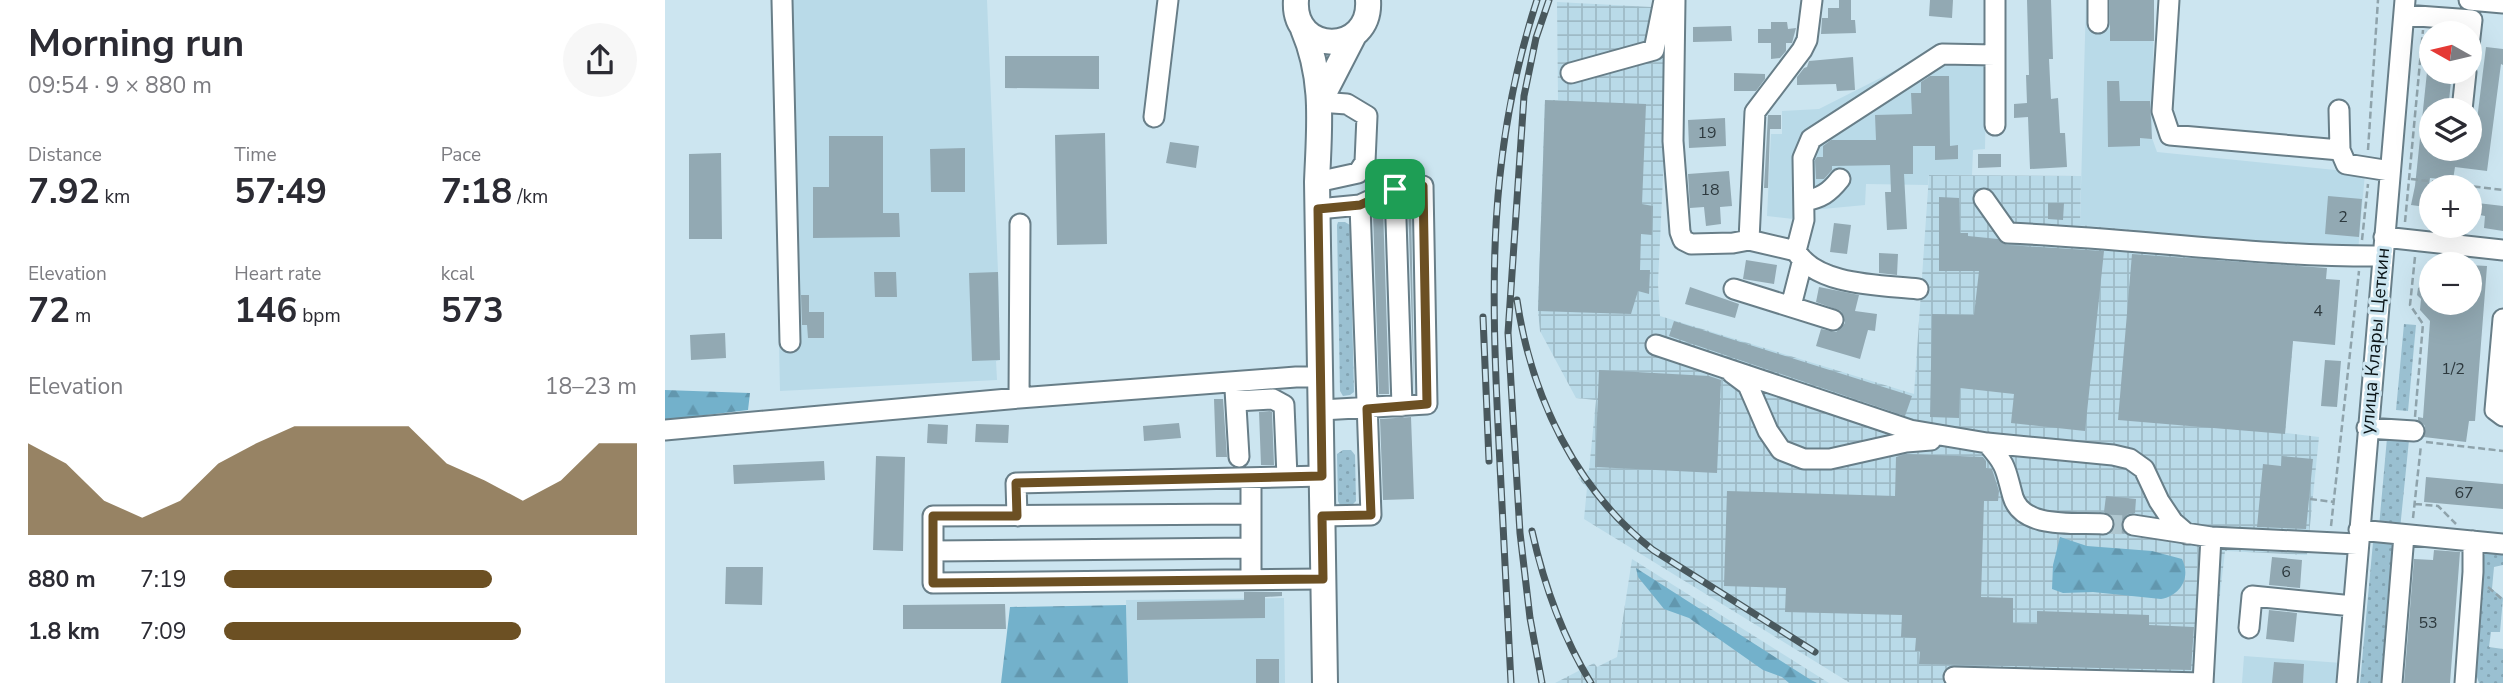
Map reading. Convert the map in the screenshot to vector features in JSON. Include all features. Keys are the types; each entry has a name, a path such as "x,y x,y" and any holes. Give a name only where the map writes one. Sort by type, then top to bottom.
{"main road":[{"path":"1319,102 1368,11 1368,0"},
{"path":"1294,11 1316,39 1338,42 1358,30 1386,0"},
{"path":"1294,11 1316,64 1319,102 1317,183 1325,683"}],"street":[{"path":"782,0 790,342"},
{"path":"1154,117 1168,0"},
{"path":"1571,73 1654,50 1664,0"},
{"path":"1675,0 1673,141 1680,232 1683,240 1692,244 1749,240 1799,257 1848,282 1918,289"},
{"path":"1749,240 1755,112 1802,50 1807,40 1812,0"},
{"path":"1995,0 1995,125"},
{"path":"2098,0 2098,23"},
{"path":"2169,0 2162,111 2170,135 2340,150"},
{"path":"2469,0 2503,3"},
{"path":"2405,7 2424,16 2472,21"},
{"name":"улица Клары Цеткин","path":"2347,683 2367,428 2397,244 2390,176 2405,7"},
{"path":"1791,306 1804,220 1803,158 1811,139 1942,54 1995,55"},
{"path":"1317,183 1359,173 1365,162 1367,116 1347,104 1319,102"},
{"path":"2339,110 2340,150 2346,164 2390,176"},
{"path":"1804,201 1829,193 1840,179"},
{"path":"1318,209 1360,205 1395,189 1423,186 1427,404 1321,410"},
{"path":"1395,189 1402,406"},
{"path":"1984,199 2008,233 2075,236 2308,256 2397,244 2503,250"},
{"path":"1322,516 1371,515 1360,205"},
{"path":"1019,398 1020,223"},
{"path":"1734,289 1833,320"},
{"path":"2503,319 2495,410 2503,416"},
{"path":"1656,345 1910,430 1987,443 2113,454 2130,459 2144,469 2159,501 2173,522 2187,534"},
{"path":"1725,368 1748,385 1767,431 1781,450 1804,459 1830,459 1906,442 1961,438"},
{"path":"665,430 1019,398 1320,377"},
{"path":"1235,381 1239,457"},
{"path":"1236,401 1273,400 1284,405 1287,477"},
{"path":"2367,428 2418,436"},
{"path":"1987,443 2001,459 2009,476 2013,500 2021,511 2038,520 2103,524"},
{"path":"1017,516 1016,483 1322,476"},
{"path":"1251,478 1251,578"},
{"path":"1251,514 933,516 933,583 1323,579"},
{"path":"2133,525 2211,537 2408,535 2503,544"},
{"path":"2392,683 2408,535"},
{"path":"1954,677 2203,683 2211,537"},
{"path":"2465,683 2473,541"},
{"path":"933,551 1251,548"},
{"path":"2249,628 2252,596 2353,606"}],"path":[{"path":"2408,535 2415,504 2423,324 2410,305 2397,244 2410,179 2424,16"},
{"path":"2390,176 2503,190"},
{"path":"2418,436 2503,451"},
{"path":"2310,499 2334,502"},
{"path":"2415,504 2438,506 2473,541"}],"shaded area":[{"path":"772,0 987,0 998,272 1000,360 996,361 997,380 780,391"},
{"path":"2086,0 2154,0 2152,138 2157,152 2365,173 2358,251 2080,225"},
{"path":"1557,2 1671,8 1658,283 1660,316 1914,394 1929,175 2081,176 2080,225 2301,246 2285,433 2319,437 2307,555 2225,551 2210,683 1850,683 1584,519 1587,488 1578,478 1589,470 1596,400 1576,398 1540,331 1538,311 1545,100 1558,100"},
{"path":"1938,43 1987,44 1985,149 1973,150 1972,175 1929,175 1928,185 1866,184 1865,205 1812,210 1811,221 1767,216 1771,134 1782,134 1782,111 1819,109 1906,65"},
{"path":"1338,222 1350,225 1354,392 1343,396 1340,391"},
{"path":"2404,324 2416,325 2408,411 2396,410"},
{"path":"2387,438 2409,440 2400,529 2379,527"},
{"path":"1343,450 1351,450 1355,455 1356,501 1351,506 1341,507 1338,501 1337,454"},
{"path":"2373,542 2393,543 2382,683 2360,683"},
{"path":"2486,553 2503,555 2503,565 2494,567 2492,589 2503,598 2500,632 2491,632 2489,647 2503,649 2503,683 2479,683 2471,659 2479,561"},
{"path":"1632,559 1829,683 1555,683 1594,663 1597,667 1617,657"},
{"path":"1284,598 1285,683 1128,683 1126,600"},
{"path":"2244,656 2342,663 2340,683 2242,683"}],"green space":[{"path":"665,390 750,393 748,410 665,420"},
{"path":"2060,537 2087,546 2152,551 2182,559 2185,579 2174,594 2161,599 2093,592 2063,593 2052,589 2053,565"},
{"path":"1636,568 1817,683 1789,683 1782,677 1763,670 1689,618 1664,609 1638,577"},
{"path":"1126,605 1128,683 1001,683 1010,607"}],"building":[{"path":"1839,0 1851,0 1851,20 1855,20 1856,33 1821,34 1822,18 1828,18 1828,8 1839,8"},
{"path":"1930,0 1953,0 1952,18 1929,16"},
{"path":"2027,0 2051,0 2051,99 2058,98 2060,133 2065,133 2067,167 2030,169 2028,117 2014,118 2014,104 2027,103"},
{"path":"2110,0 2154,0 2154,41 2110,41"},
{"path":"1771,22 1787,22 1788,29 1796,28 1792,43 1786,43 1786,51 1780,58 1771,59 1771,43 1758,43 1758,29 1771,29"},
{"path":"1731,26 1732,41 1693,42 1693,27"},
{"path":"2486,47 2503,49 2487,171 2455,167 2454,175 2419,175 2419,206 2411,205 2419,148 2419,161 2482,161 2482,98 2480,98"},
{"path":"1005,56 1099,56 1099,89 1005,88"},
{"path":"1853,57 1855,90 1837,91 1836,84 1797,85 1797,77 1809,61"},
{"path":"1734,73 1765,74 1765,79 1756,91 1734,91"},
{"path":"1930,76 1949,76 1950,146 1958,145 1958,159 1935,160 1935,146 1913,146 1913,174 1904,174 1907,229 1887,230 1885,192 1891,192 1890,165 1832,166 1824,179 1816,179 1815,160 1817,157 1823,157 1823,146 1831,140 1876,140 1875,115 1912,114 1911,93 1921,93 1921,82"},
{"path":"2107,81 2119,81 2120,101 2150,101 2152,139 2140,138 2140,146 2108,147"},
{"path":"2426,84 2451,84 2449,98 2424,98"},
{"path":"1545,100 1646,104 1642,204 1653,206 1652,235 1641,234 1640,270 1650,270 1649,294 1638,291 1631,314 1538,311"},
{"path":"1768,115 1781,115 1781,129 1770,129 1768,188 1764,188"},
{"path":"1725,118 1726,146 1689,148 1688,120"},
{"path":"1105,133 1107,244 1057,245 1055,135"},
{"path":"829,136 883,136 883,213 899,213 900,237 813,238 813,187 829,187"},
{"path":"1170,142 1199,146 1196,168 1166,163"},
{"path":"965,148 965,192 931,192 930,149"},
{"path":"721,153 722,239 689,239 689,154"},
{"path":"1978,154 2001,154 2001,167 1978,168"},
{"path":"1729,171 1732,206 1720,207 1721,224 1706,226 1704,207 1690,208 1688,174"},
{"path":"2328,196 2362,199 2359,237 2325,234"},
{"path":"1939,197 1959,198 1960,233 1968,233 1968,236 1998,239 2007,245 2104,251 2085,431 2011,423 2014,394 1960,388 1959,418 1930,417 1932,314 1974,315 1979,271 1939,271"},
{"path":"1408,200 1411,200 1414,392"},
{"path":"2048,203 2064,203 2063,220 2048,219"},
{"path":"2482,204 2503,206 2503,231 2484,228 2485,216 2482,215"},
{"path":"1383,208 1389,394 1379,394 1373,213"},
{"path":"1834,223 1851,225 1847,254 1830,252"},
{"path":"1879,253 1898,254 1897,275 1879,273"},
{"path":"2132,254 2327,268 2326,279 2340,280 2335,345 2293,341 2285,434 2118,420"},
{"path":"1746,260 1777,265 1774,284 1743,279"},
{"path":"2482,266 2487,266 2475,421 2469,421 2466,442 2424,437 2425,426 2418,420 2418,417 2423,418 2430,321 2425,315 2482,315"},
{"path":"874,272 896,272 897,297 875,297"},
{"path":"998,272 1000,360 972,361 969,273"},
{"path":"1690,287 1739,304 1735,318 1685,304"},
{"path":"1819,287 1859,295 1855,311 1877,314 1875,331 1868,330 1860,359 1816,346 1821,329 1836,332 1845,323 1841,311 1816,302"},
{"path":"801,295 809,295 809,312 824,312 824,338 808,338 807,325 802,325"},
{"path":"1674,321 1912,396 1905,416 1669,336"},
{"path":"725,333 726,358 691,360 690,335"},
{"path":"2325,360 2341,361 2337,407 2321,406"},
{"path":"1599,370 1709,376 1721,380 1717,473 1595,467"},
{"path":"1214,399 1223,399 1227,457 1216,457"},
{"path":"1270,411 1274,465 1261,465 1259,412"},
{"path":"1411,417 1414,499 1383,500 1380,419"},
{"path":"1179,423 1181,438 1144,441 1143,426"},
{"path":"928,424 948,425 947,444 927,443"},
{"path":"976,424 1009,425 1008,443 975,442"},
{"path":"1906,454 1983,457 1986,468 1992,469 1999,491 1998,501 1984,501 1981,597 2013,598 2013,623 2037,624 2037,611 2149,615 2149,625 2194,627 2191,670 1919,664 1920,651 1915,651 1916,638 1901,637 1902,615 1785,612 1786,588 1724,586 1727,491 1895,496 1896,457"},
{"path":"876,456 905,457 903,551 873,550"},
{"path":"2282,456 2313,459 2306,529 2257,527 2263,464 2281,466"},
{"path":"824,461 825,480 734,484 733,465"},
{"path":"2426,477 2503,484 2503,509 2424,502"},
{"path":"2106,496 2136,499 2135,513 2128,514 2121,522 2125,534 2112,532 2115,524 2113,518 2104,512"},
{"path":"2434,550 2460,552 2450,683 2404,683 2414,559 2433,560"},
{"path":"2272,557 2302,560 2300,588 2269,585"},
{"path":"726,567 763,567 762,605 725,604"},
{"path":"1244,592 1282,592 1282,596 1265,597 1265,618 1137,620 1137,602 1244,600"},
{"path":"1005,604 1006,629 903,629 903,605"},
{"path":"2269,610 2297,613 2294,642 2266,639"},
{"path":"1256,659 1279,659 1279,683 1256,683"},
{"path":"2274,662 2304,664 2303,683 2272,683"}],"tunnel":[{"path":"2103,524 2133,525"}],"railway":[{"path":"1511,683 1496,387 1496,221 1509,112 1537,0"},
{"path":"1542,683 1530,618 1520,533 1508,333 1524,96 1536,38 1549,0"},
{"path":"1517,300 1533,371 1546,405 1561,438 1601,499 1653,550 1815,652"},
{"path":"1483,317 1489,461"},
{"path":"1532,531 1555,610 1591,683"}],"route":[{"path":"1423,186 1427,404 1367,409 1371,515 1322,516 1323,579 933,583 933,516 1017,516 1016,483 1322,476 1318,209 1360,205 1395,189 1423,186"}]}
